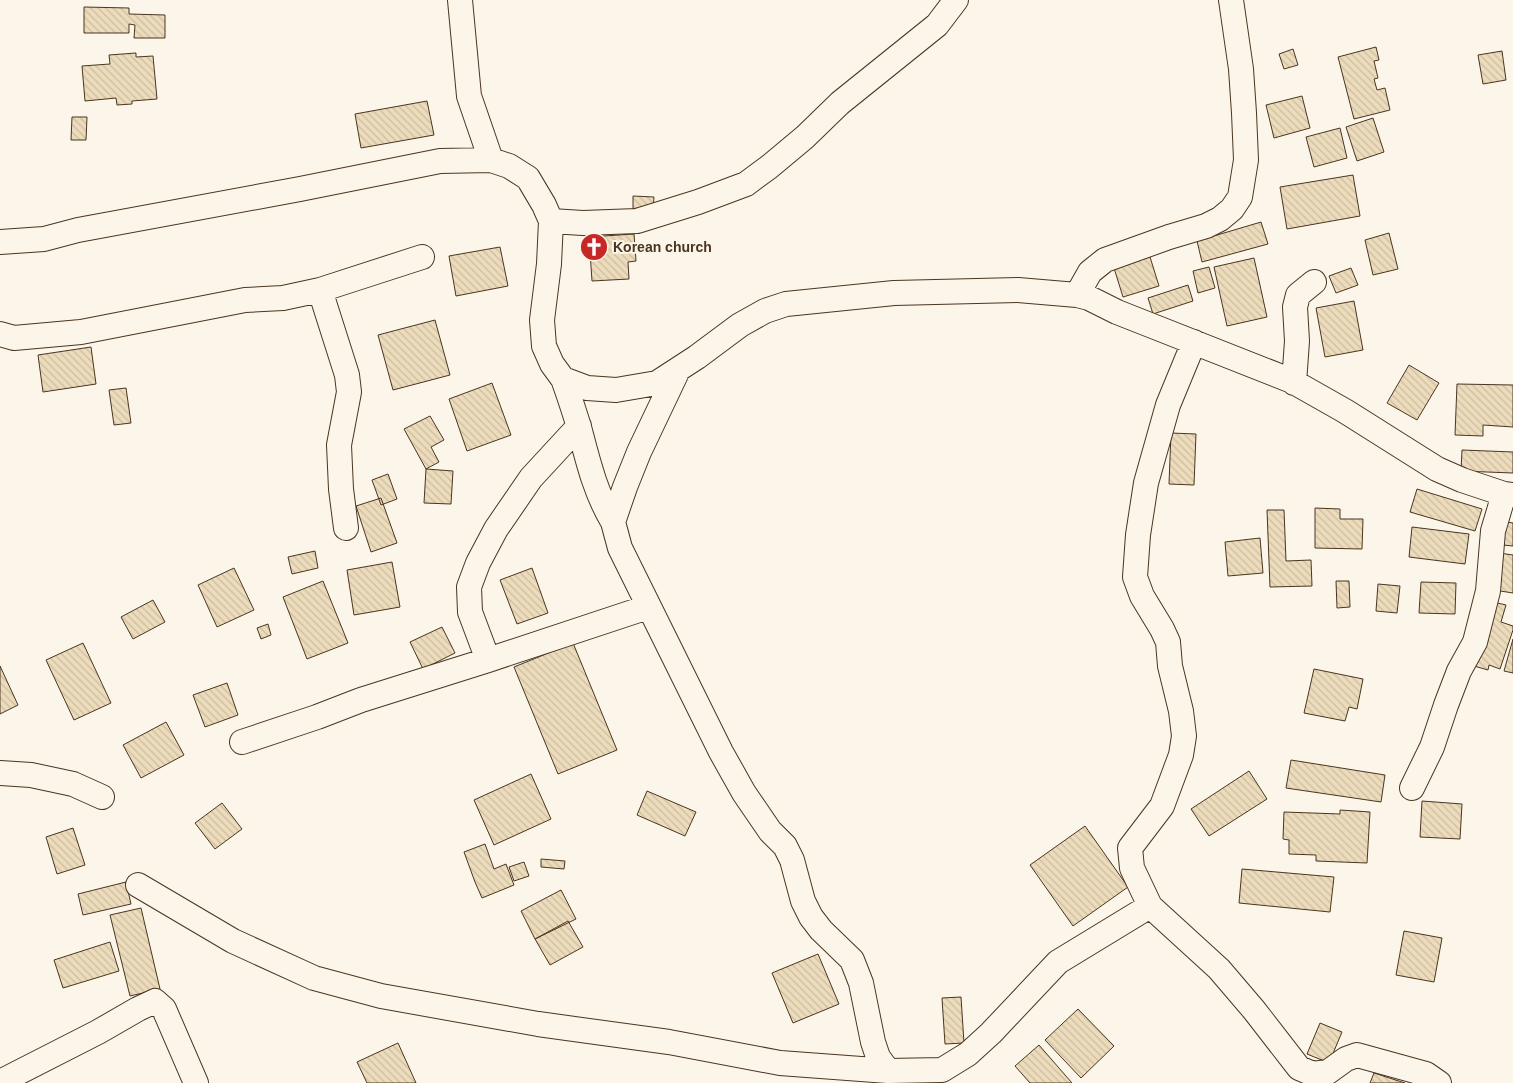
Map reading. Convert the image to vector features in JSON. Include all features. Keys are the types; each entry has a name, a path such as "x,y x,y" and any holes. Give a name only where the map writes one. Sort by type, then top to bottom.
{"street":[{"path":"460,0 469,96 491,160"},
{"path":"551,221 583,223 637,221 698,202 746,184 805,137 840,103 937,25 956,0"},
{"path":"1077,295 1090,272 1105,260 1206,226 1220,219 1232,209 1240,197 1246,160 1244,113 1241,69 1231,0"},
{"path":"0,242 44,239 107,224 440,161 491,160 509,166 528,178 551,221 549,264 542,320 544,346 552,364 563,379 593,480 603,506 613,522 620,548 648,607 721,752 744,793 770,831 785,846 792,860 803,901 811,917 821,930 852,960 861,983 873,1042 878,1057 888,1071"},
{"path":"0,334 14,338 81,332 245,300 283,298 320,290 422,257"},
{"path":"1294,383 1297,341 1295,307 1298,295 1314,282"},
{"path":"320,290 347,375 349,392 339,445 341,489 346,528"},
{"path":"563,379 587,388 616,390 657,383 678,370 740,324 764,311 786,304 894,293 1018,290 1077,295 1089,298 1118,312 1294,383 1345,411 1436,468 1462,480 1509,495 1493,531 1488,591 1475,642 1459,671 1432,747 1412,788"},
{"path":"1194,342 1168,406 1146,483 1138,535 1135,577 1142,596 1168,642 1184,736 1181,755 1162,806 1130,848 1132,868 1150,906 1219,968 1299,1068 1313,1074 1328,1072 1346,1059 1357,1055 1426,1074 1439,1083"},
{"path":"613,522 639,452 678,370"},
{"path":"488,660 470,612 469,587 478,563 496,529 531,478 578,426"},
{"path":"242,742 317,718 361,700 648,607"},
{"path":"0,773 31,776 73,784 102,797"},
{"path":"138,885 233,942 314,978 381,996 538,1024 669,1042 780,1063 888,1071 942,1070 968,1054 997,1027 1058,962 1150,906"},
{"path":"0,1082 98,1032 138,1008 155,1001 164,1008 196,1083"}],"building":[{"path":"84,7 129,8 129,14 165,15 165,38 134,38 135,25 129,24 129,33 84,33"},
{"path":"1376,47 1379,60 1374,61 1378,78 1374,79 1377,90 1385,88 1390,110 1354,119 1338,57"},
{"path":"1293,49 1298,65 1284,69 1279,54"},
{"path":"1502,51 1506,80 1483,84 1478,55"},
{"path":"136,53 136,57 153,56 157,99 132,101 132,104 117,105 116,98 85,101 82,66 110,64 109,55"},
{"path":"1302,96 1310,128 1274,138 1266,105"},
{"path":"427,101 434,135 361,148 355,114"},
{"path":"72,117 87,117 86,140 71,140"},
{"path":"1373,118 1384,152 1357,161 1346,127"},
{"path":"1340,128 1347,158 1314,167 1306,137"},
{"path":"1353,175 1360,216 1287,229 1280,187"},
{"path":"633,196 654,197 653,210 633,209"},
{"path":"1261,222 1268,244 1202,262 1197,241"},
{"path":"1389,233 1398,269 1373,275 1365,240"},
{"name":"Korean church","path":"634,234 636,261 628,262 629,279 592,281 589,237"},
{"path":"500,247 508,286 456,296 449,256"},
{"path":"1150,257 1159,286 1123,297 1114,268"},
{"path":"1254,258 1267,317 1227,326 1214,267"},
{"path":"1209,267 1215,288 1198,293 1193,271"},
{"path":"1351,268 1358,285 1336,293 1329,276"},
{"path":"1188,285 1193,301 1153,314 1148,298"},
{"path":"1354,301 1363,350 1325,357 1316,308"},
{"path":"435,320 450,375 393,390 378,335"},
{"path":"91,347 96,384 43,392 38,355"},
{"path":"1409,365 1439,383 1417,420 1387,403"},
{"path":"492,383 511,435 467,451 449,399"},
{"path":"1457,384 1513,385 1513,427 1483,425 1483,436 1455,435"},
{"path":"126,388 131,423 114,425 109,390"},
{"path":"430,416 444,440 431,447 439,462 426,469 404,429"},
{"path":"1171,433 1196,434 1194,485 1169,484"},
{"path":"1462,450 1513,452 1513,473 1461,471"},
{"path":"426,469 453,471 451,504 424,503"},
{"path":"388,474 397,499 381,505 372,480"},
{"path":"1417,489 1482,509 1475,531 1410,512"},
{"path":"381,498 397,543 371,552 356,506"},
{"path":"1315,508 1340,509 1340,519 1363,519 1362,549 1315,548"},
{"path":"1267,510 1284,510 1286,561 1311,560 1312,586 1270,587"},
{"path":"1506,522 1513,523 1513,546 1503,545"},
{"path":"1412,527 1469,534 1465,564 1409,557"},
{"path":"1260,538 1263,573 1228,576 1225,542"},
{"path":"315,551 318,568 292,574 288,557"},
{"path":"1499,553 1513,555 1513,593 1494,590"},
{"path":"392,562 400,607 354,615 347,570"},
{"path":"234,568 254,610 217,627 198,585"},
{"path":"532,568 548,613 517,624 500,580"},
{"path":"323,581 348,643 307,659 283,597"},
{"path":"1336,581 1349,581 1350,607 1337,608"},
{"path":"1421,582 1456,583 1455,614 1419,613"},
{"path":"1378,584 1400,586 1397,613 1376,611"},
{"path":"153,600 165,622 133,639 121,617"},
{"path":"1493,602 1506,605 1501,622 1513,626 1513,630 1500,669 1489,665 1488,670 1474,666"},
{"path":"268,624 271,635 261,639 257,628"},
{"path":"442,627 455,653 423,669 410,642"},
{"path":"1513,639 1513,673 1504,671"},
{"path":"83,643 111,703 74,720 46,660"},
{"path":"573,643 617,750 558,774 514,667"},
{"path":"0,666 18,705 0,714"},
{"path":"1314,669 1363,679 1357,709 1349,707 1345,721 1304,713"},
{"path":"227,683 238,715 205,727 193,695"},
{"path":"166,722 184,755 141,778 123,745"},
{"path":"1291,760 1385,775 1381,802 1286,788"},
{"path":"1249,771 1267,799 1209,836 1191,809"},
{"path":"531,774 551,819 494,845 474,800"},
{"path":"647,791 696,812 685,836 637,815"},
{"path":"1422,801 1462,804 1460,839 1420,837"},
{"path":"222,803 242,829 215,849 195,823"},
{"path":"1340,810 1370,812 1367,863 1316,861 1316,855 1289,854 1289,840 1283,839 1284,812 1340,814"},
{"path":"1085,826 1128,887 1073,926 1030,865"},
{"path":"73,828 85,865 57,874 46,837"},
{"path":"485,844 494,869 506,864 514,885 482,898 464,852"},
{"path":"541,859 565,861 564,869 541,867"},
{"path":"524,862 529,876 514,881 509,867"},
{"path":"1242,869 1334,877 1330,912 1239,903"},
{"path":"126,882 131,904 83,915 78,894"},
{"path":"561,890 576,919 535,939 521,911"},
{"path":"141,908 160,989 130,996 110,915"},
{"path":"568,921 583,947 550,965 535,939"},
{"path":"1404,931 1442,938 1434,982 1396,975"},
{"path":"110,942 119,971 63,988 54,960"},
{"path":"818,954 839,1004 793,1023 772,973"},
{"path":"961,997 964,1043 945,1044 942,998"},
{"path":"1078,1009 1114,1046 1081,1078 1045,1040"},
{"path":"1320,1023 1342,1032 1329,1063 1307,1054"},
{"path":"398,1043 416,1083 367,1083 357,1062"},
{"path":"1039,1045 1072,1083 1030,1083 1015,1066"},
{"path":"1374,1073 1405,1083 1370,1083"}],"place":[{"name":"Korean church","path":"594,247"}]}
